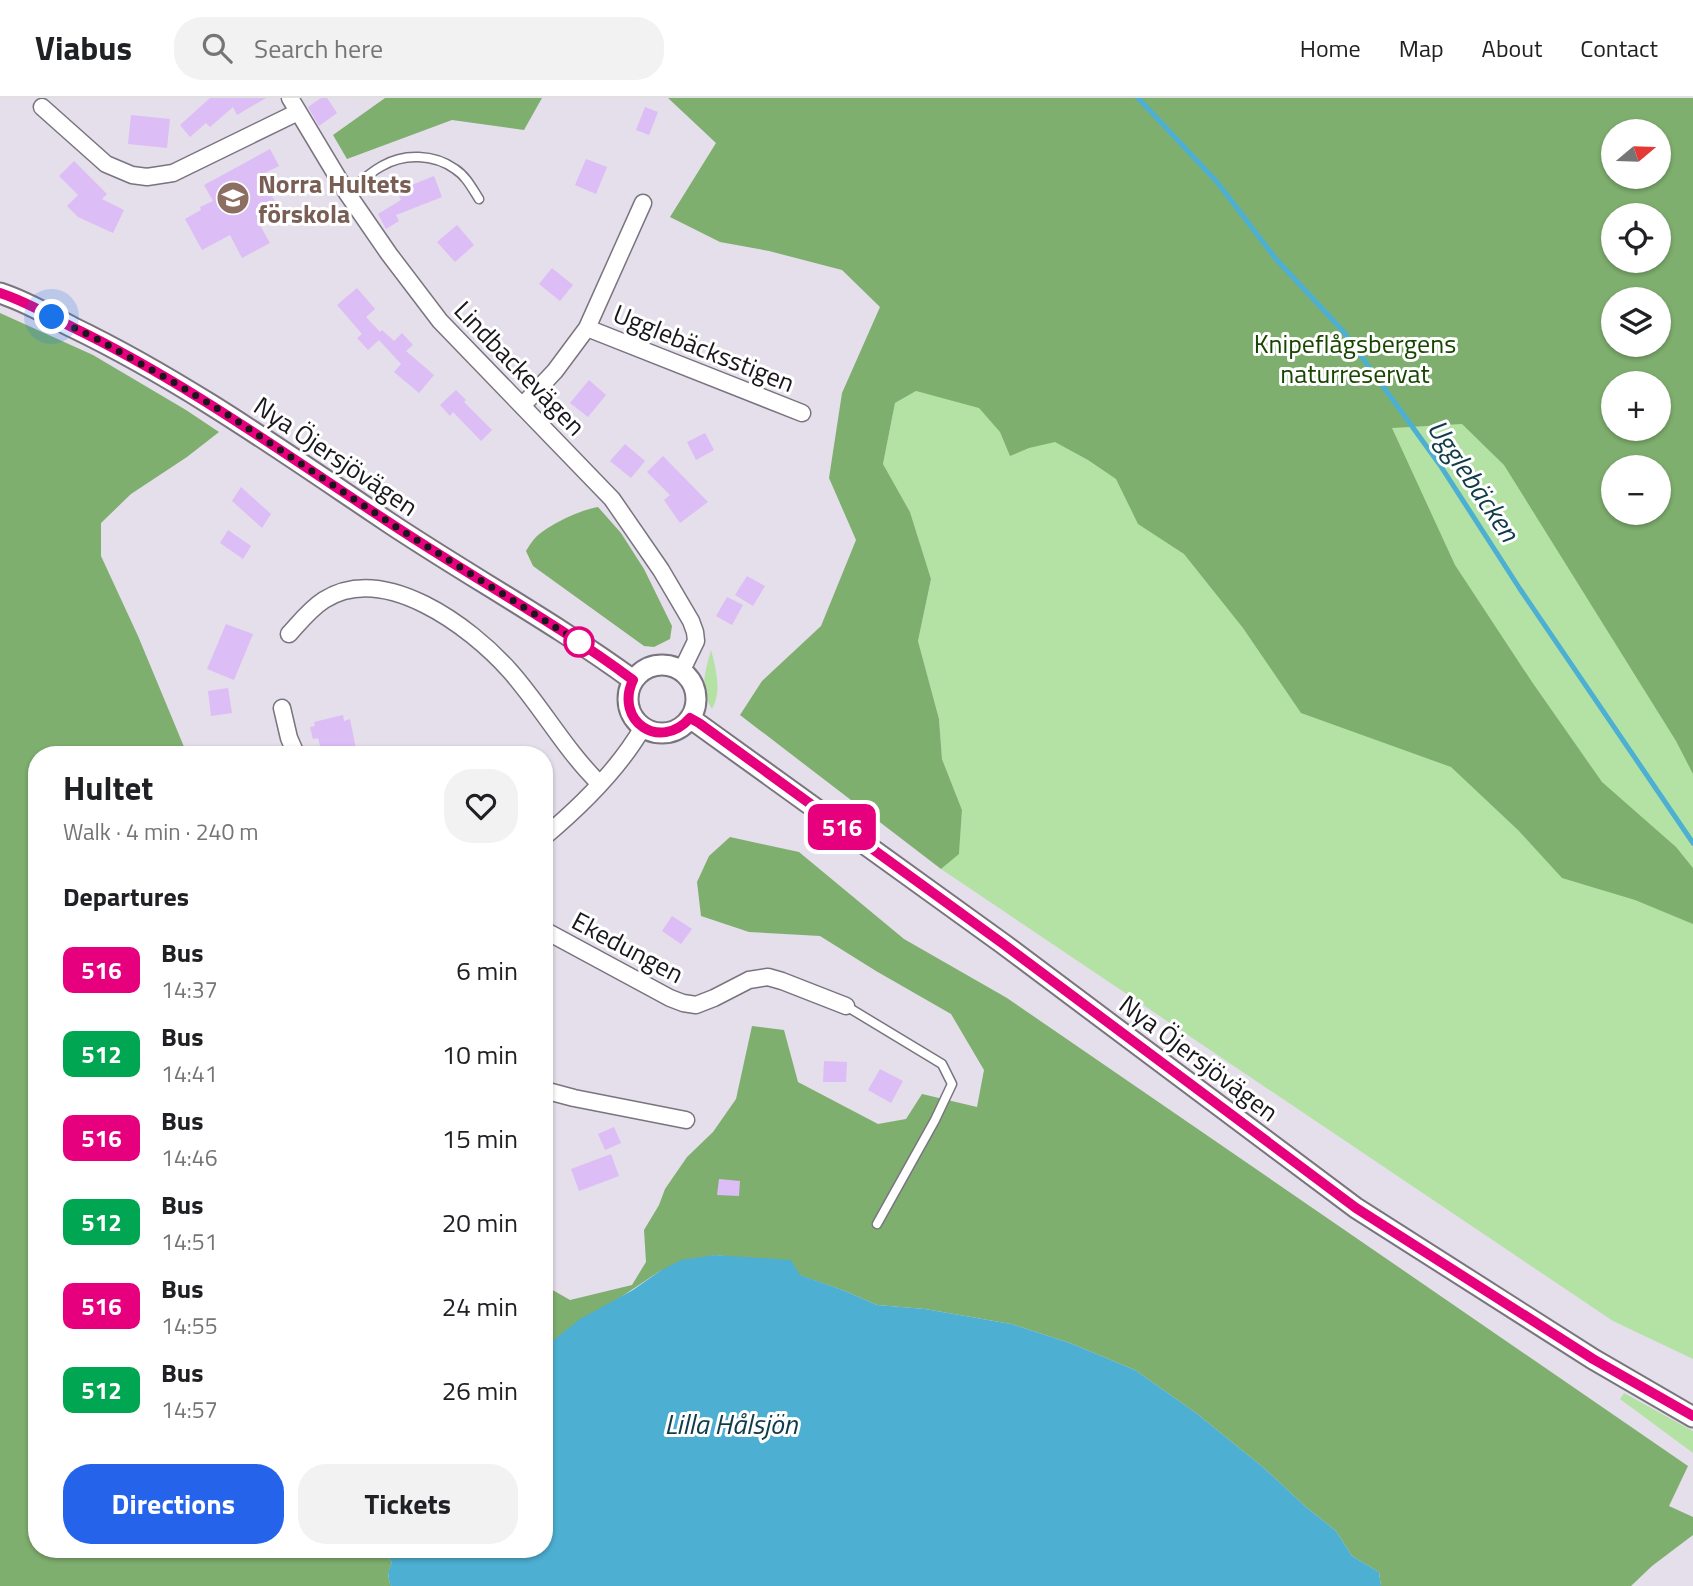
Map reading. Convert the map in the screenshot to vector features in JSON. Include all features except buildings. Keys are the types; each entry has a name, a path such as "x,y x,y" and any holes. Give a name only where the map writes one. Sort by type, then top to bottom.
{"street":[{"path":"42,107 106,164 132,175 147,177 173,173 294,105"},
{"name":"Lindbackevägen","path":"294,105 347,193 440,321 612,499 661,570 695,632 696,641 681,671"},
{"path":"522,406 555,371 587,328 643,203"},
{"name":"Nya Öjersjövägen","path":"0,293 97,339 207,402 404,533 579,642 633,680"},
{"name":"Ugglebäcksstigen","path":"587,328 802,413"},
{"path":"289,634 325,599 347,590 362,587 380,589 426,604 469,632 509,670 569,751 600,784"},
{"path":"655,666 673,667 681,671 688,677 695,693 690,718 668,732 651,731 636,722 628,706 633,680 655,666"},
{"path":"282,708 292,746"},
{"name":"Nya Öjersjövägen","path":"690,718 1013,951 1356,1208 1593,1359 1693,1416"},
{"path":"553,829 600,784 643,727"},
{"name":"Ekedungen","path":"553,935 661,994 683,1003 696,1005 749,981 768,977 846,1006"},
{"path":"553,1092 685,1120"}],"lane":[{"path":"347,193 382,166 409,156 434,159 456,169 479,199"},
{"path":"846,1006 942,1064 952,1084 877,1224"}],"green space":[{"path":"385,98 542,98 524,130 452,120 347,159 333,135"},
{"name":"Knipeflågsbergens naturreservat","path":"668,98 1693,98 1693,774 1676,741 1504,465 1462,424 1392,428 1455,565 1532,682 1602,782 1676,847 1693,868 1693,924 1635,900 1562,878 1519,831 1451,767 1301,713 1243,628 1184,554 1138,524 1116,479 1055,442 1010,456 1000,432 979,408 916,391 895,403 883,464 910,512 931,579 918,641 939,719 942,759 962,810 959,854 941,869 740,715 762,681 821,626 856,540 829,478 842,393 880,307 842,270 769,251 720,242 670,217 716,143"},
{"path":"1693,98 1693,1359 1613,1321 941,869 959,853 962,810 942,759 939,719 918,641 931,579 910,512 883,464 895,403 916,391 977,406 830,246"},
{"path":"0,313 93,355 219,432 131,494 101,523 101,556 184,746 28,746 28,1558 389,1558 392,1562 388,1574 392,1586 0,1586"},
{"path":"598,507 621,533 644,569 672,626 670,639 654,647 644,646 533,566 526,551 536,537 549,527 574,514"},
{"path":"711,650 717,688 712,709 704,687"},
{"path":"730,837 799,852 904,939 1007,998 1688,1466 1669,1506 1693,1517 1693,1535 1652,1566 1631,1586 1381,1586 1379,1572 1352,1556 1336,1531 1196,1413 1135,1370 1070,1343 1011,1324 925,1309 877,1305 753,1259 715,1255 660,1271 553,1342 553,1290 570,1300 632,1285 646,1262 644,1230 665,1189 687,1157 713,1132 736,1099 752,1026 784,1030 798,1082 878,1124 906,1119 922,1094 977,1107 984,1070 951,1014 820,936 749,932 701,916 697,882 709,856"},
{"path":"1624,1393 1693,1431 1693,1453 1620,1399"}],"water":[{"name":"Lilla Hålsjön","path":"715,1255 791,1260 800,1275 877,1305 925,1309 1011,1324 1070,1343 1135,1370 1196,1413 1336,1531 1352,1556 1379,1572 1381,1586 390,1585 388,1573 392,1562 389,1558 553,1558 553,1341 580,1319 681,1260"}],"waterway":[{"name":"Ugglebäcken","path":"1138,98 1217,182 1276,259 1343,331 1440,465 1520,589 1693,843"}],"bus line":[{"name":"516","path":"0,293 97,339 175,383 579,642 633,680 629,688 628,706 636,722 643,727 660,733 677,729 690,718 699,723 1002,943 1356,1208 1593,1359 1693,1416"}],"place":[{"name":"Norra Hultets förskola","path":"233,198"}],"route":[{"path":"52,317 97,339 228,415 393,525 579,642"}]}
